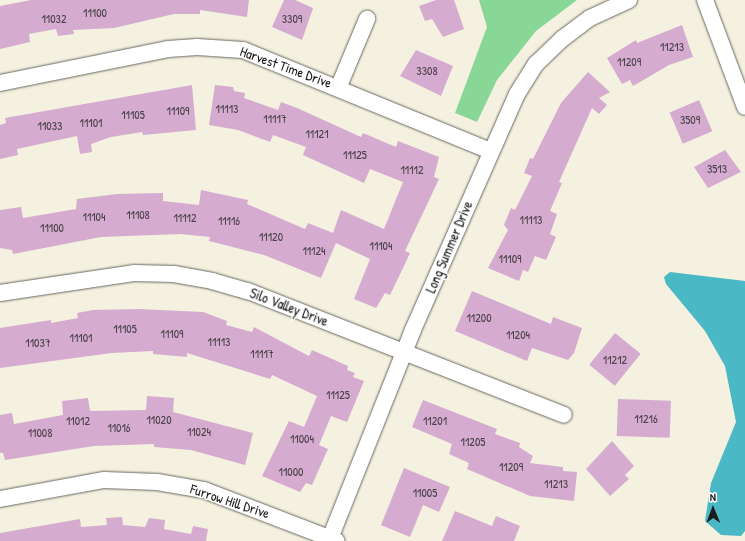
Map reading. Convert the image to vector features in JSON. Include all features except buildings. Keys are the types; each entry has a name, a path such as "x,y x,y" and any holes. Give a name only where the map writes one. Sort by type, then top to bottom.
{"street":[{"name":"Long Summer Drive","path":"332,540 404,352 490,150 517,94 536,64 590,18 629,0"},
{"path":"705,0 745,107"},
{"path":"339,86 367,19"},
{"name":"Harvest Time Drive","path":"0,83 197,46 243,50 339,86 490,150"},
{"name":"Silo Valley Drive","path":"0,293 118,275 174,274 248,291 564,415"},
{"name":"Furrow Hill Drive","path":"0,499 104,480 157,482 204,490 332,540"}],"green space":[{"path":"479,0 577,0 536,31 497,80 477,122 455,113 487,27"}],"water":[{"path":"670,272 745,281 745,531 741,536 721,535 705,521 711,483 736,422 725,366 705,331 666,284 664,277"}]}
